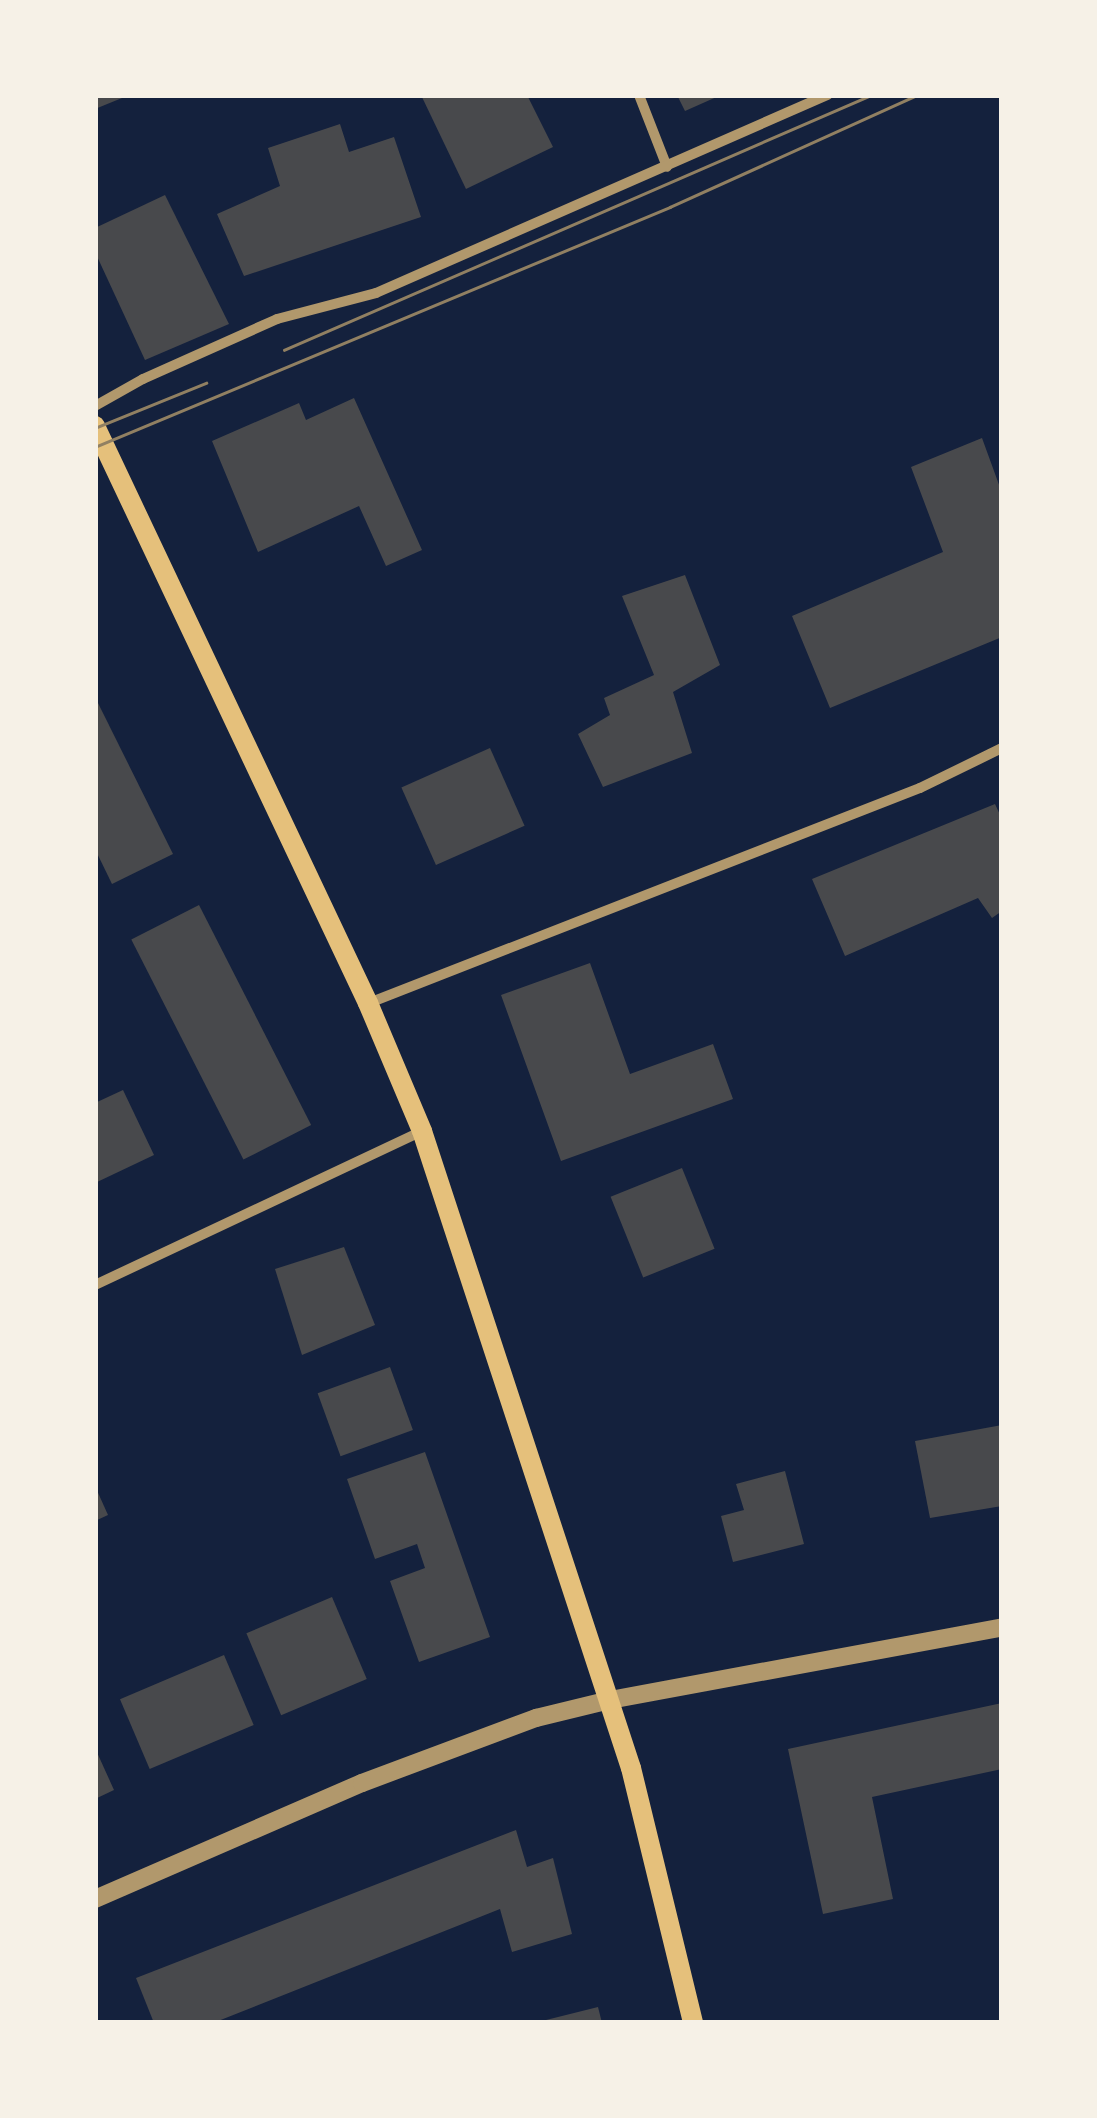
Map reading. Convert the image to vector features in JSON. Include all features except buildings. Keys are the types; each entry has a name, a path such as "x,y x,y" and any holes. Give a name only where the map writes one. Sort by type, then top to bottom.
{"main road":[{"path":"95,426 368,1003 422,1131 610,1700 692,2023"}],"street":[{"path":"639,95 667,168"},
{"path":"95,406 277,319 376,293 827,95"},
{"path":"368,1003 920,788 1002,748"},
{"path":"95,1285 422,1131"},
{"path":"95,1899 362,1783 522,1723 610,1700 1002,1626"}],"tram line":[{"path":"284,350 871,95"},
{"path":"95,447 670,207 917,95"},
{"path":"95,428 206,383"}]}
